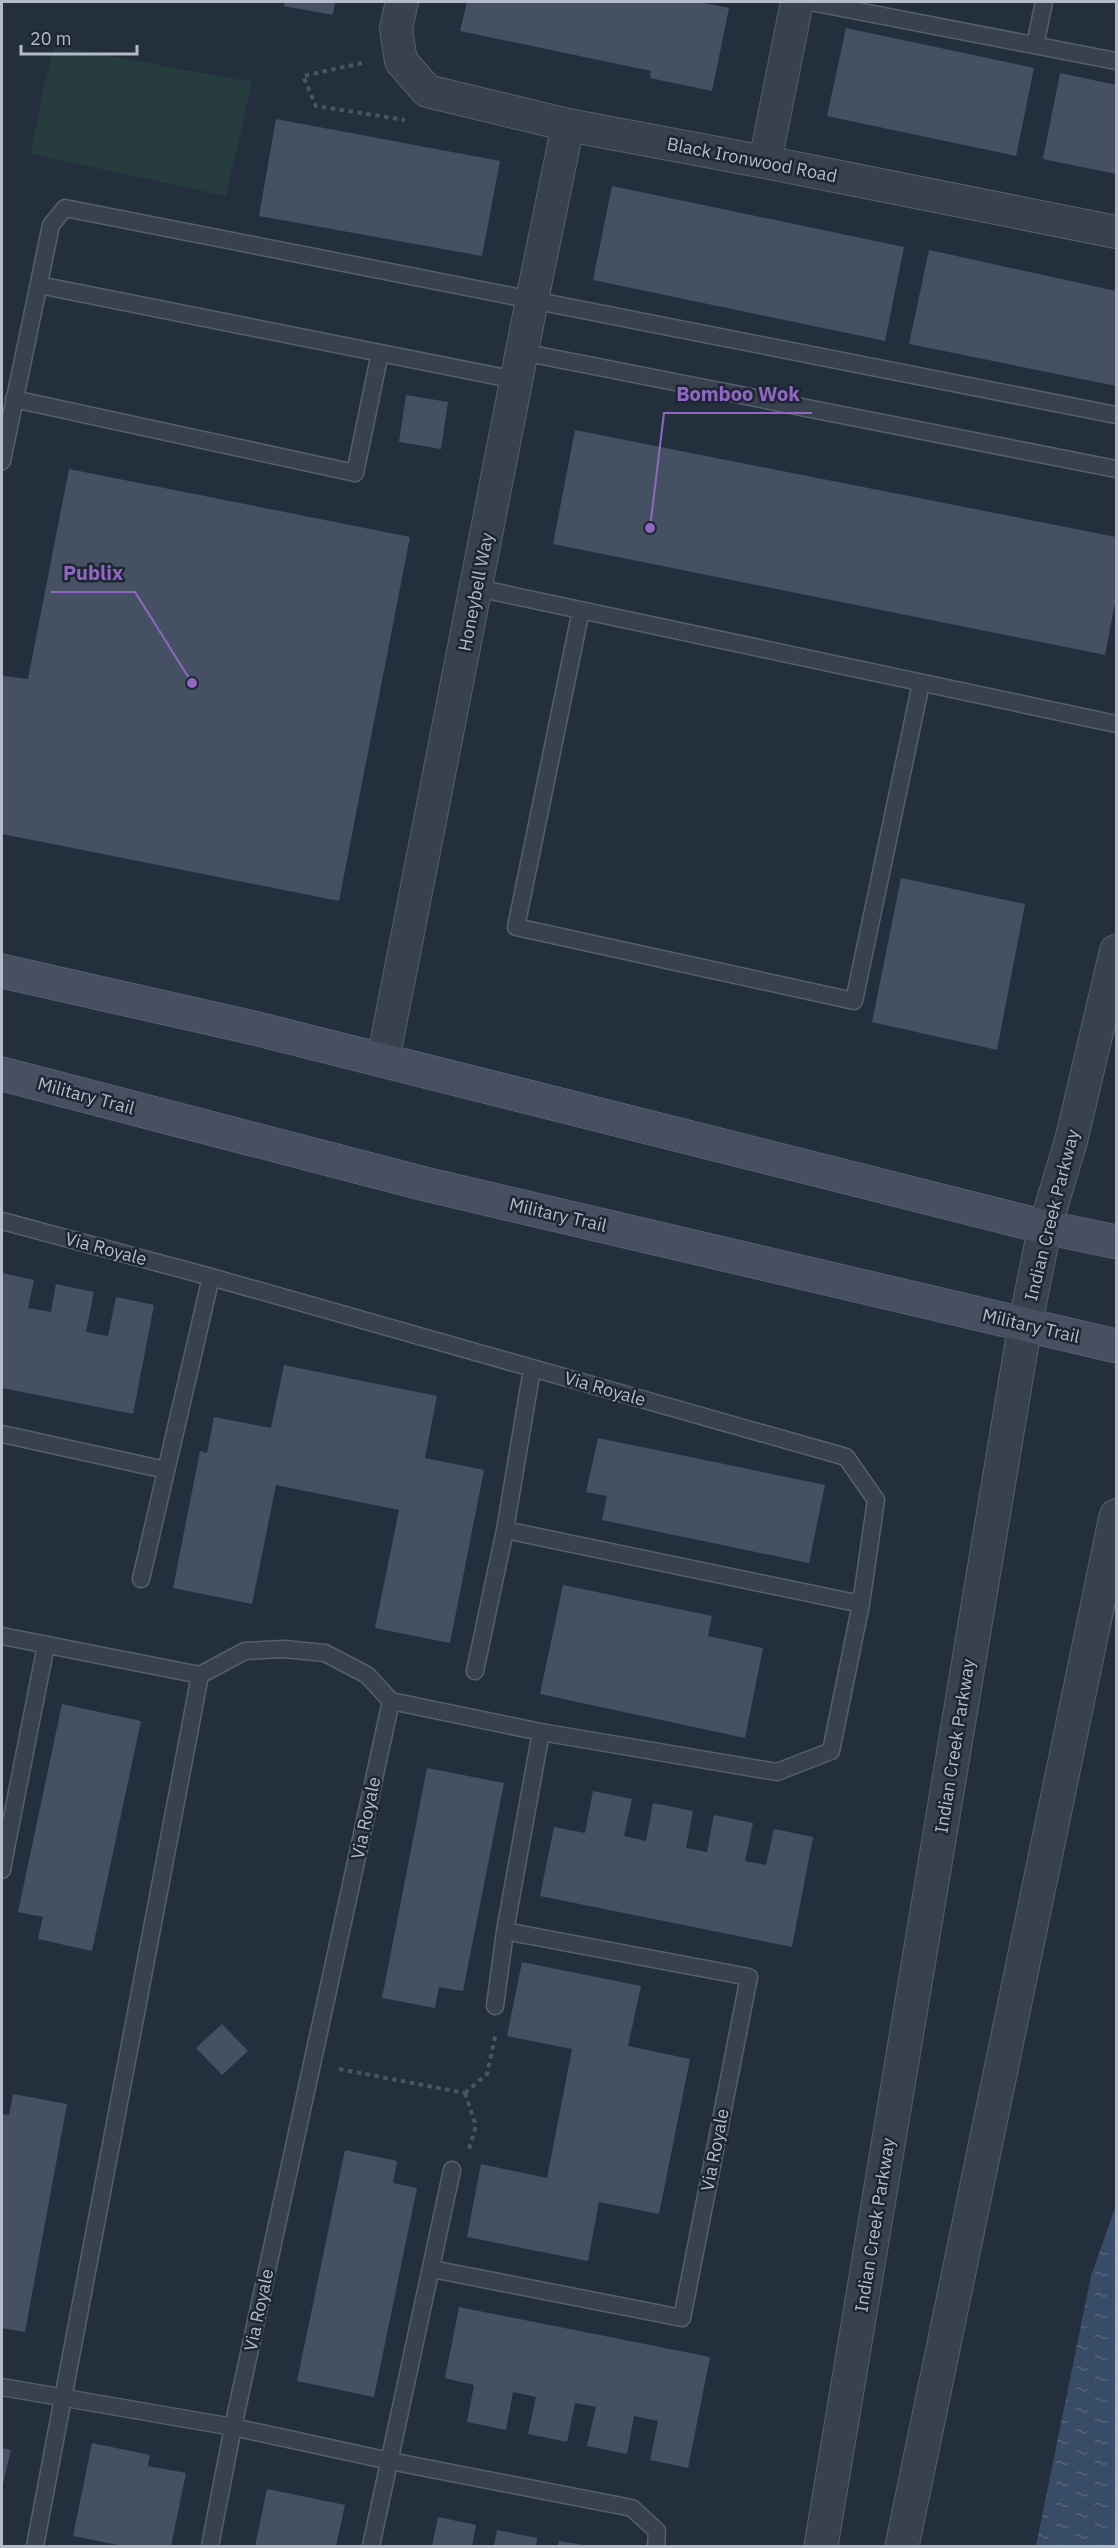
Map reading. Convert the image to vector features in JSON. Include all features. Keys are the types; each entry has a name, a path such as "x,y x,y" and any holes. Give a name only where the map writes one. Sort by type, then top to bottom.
{"main road":[{"path":"2,971 254,1028 1045,1227 1116,1242"},
{"name":"Military Trail","path":"2,1074 425,1184 1116,1346"}],"street":[{"name":"Black Ironwood Road","path":"402,2 396,28 401,61 428,91 568,125 1116,232"},
{"path":"765,162 796,2"},
{"name":"Honeybell Way","path":"383,1060 568,125"},
{"name":"Indian Creek Parkway","path":"821,2547 1025,1325 1045,1227 1071,1141 1116,951"},
{"path":"902,2547 1116,1516"}],"lane":[{"path":"811,2 1116,61"},
{"path":"1035,45 1044,2"},
{"path":"2,461 51,225 65,208 1116,415"},
{"path":"39,285 380,353 519,366 1116,469"},
{"path":"14,399 355,473 380,353"},
{"path":"477,588 1116,724"},
{"path":"581,610 516,927 854,1001 921,683"},
{"name":"Via Royale","path":"2,1221 211,1277 846,1456 876,1500 861,1604 831,1751 777,1772 541,1732 391,1701 233,2427 210,2547"},
{"path":"141,1579 211,1277"},
{"path":"475,1671 505,1530 532,1369"},
{"path":"2,1434 166,1470"},
{"path":"505,1530 861,1604"},
{"path":"2,1636 200,1675 244,1652 284,1649 325,1653 367,1675 391,1701"},
{"path":"2,1870 4,1842 46,1645"},
{"path":"35,2547 65,2399 200,1675"},
{"path":"495,2006 505,1931 541,1732"},
{"name":"Via Royale","path":"432,2269 682,2318 749,1977 505,1931"},
{"path":"371,2547 452,2170"},
{"path":"2,2387 233,2427 390,2461 632,2508 657,2531 656,2547"}],"path":[{"path":"362,63 303,76 316,106 415,122"},
{"path":"465,2093 487,2074 497,2037 495,2006"},
{"path":"336,2069 465,2093"},
{"path":"452,2170 464,2168 476,2126 465,2093"}],"green space":[{"path":"55,46 252,82 226,196 31,154 45,81"}],"water":[{"path":"1116,2205 1116,2546 1036,2546 1091,2276"}],"building":[{"path":"285,2 335,2 333,15 284,6"},
{"path":"467,2 700,2 729,8 712,91 650,78 651,71 460,31"},
{"path":"846,28 1034,68 1016,156 827,116"},
{"path":"1060,73 1116,85 1116,174 1043,159"},
{"path":"276,119 500,161 482,256 259,216"},
{"path":"612,186 904,247 885,341 593,280"},
{"path":"929,250 1116,291 1116,386 909,344"},
{"path":"406,395 448,402 441,449 399,442"},
{"path":"575,430 1116,537 1116,598 1105,655 553,544"},
{"path":"69,469 410,537 339,901 2,834 3,676 28,679"},
{"path":"901,878 1025,904 997,1050 872,1022"},
{"path":"2,1273 34,1280 28,1308 51,1312 56,1284 94,1292 86,1332 108,1336 116,1297 154,1305 133,1414 2,1388"},
{"path":"284,1365 437,1396 425,1458 484,1470 450,1643 375,1628 399,1510 276,1485 252,1604 173,1588 200,1451 207,1453 214,1417 271,1428"},
{"path":"598,1438 825,1485 809,1563 602,1520 607,1496 586,1492"},
{"path":"563,1585 712,1616 708,1636 763,1648 745,1738 540,1694"},
{"path":"62,1704 141,1721 92,1951 38,1939 43,1917 18,1912"},
{"path":"427,1768 504,1783 463,1991 439,1987 435,2008 382,1998"},
{"path":"593,1791 632,1799 624,1836 646,1841 653,1803 693,1811 686,1848 707,1852 714,1815 753,1823 745,1861 766,1865 774,1829 813,1837 792,1947 540,1896 554,1827 585,1833"},
{"path":"522,1962 641,1986 628,2046 690,2059 659,2214 599,2202 588,2261 467,2237 481,2164 547,2178 572,2049 507,2036"},
{"path":"222,2024 248,2051 222,2075 196,2048"},
{"path":"13,2094 67,2104 25,2332 2,2328 2,2114 9,2115"},
{"path":"345,2150 397,2161 393,2183 417,2188 374,2397 297,2381"},
{"path":"459,2307 710,2357 688,2468 650,2460 658,2421 634,2416 627,2454 587,2446 596,2407 575,2403 567,2442 528,2434 536,2397 513,2392 506,2430 467,2422 474,2385 445,2378"},
{"path":"92,2443 150,2455 148,2466 186,2473 171,2546 123,2546 73,2536"},
{"path":"2,2448 11,2450 2,2488"},
{"path":"267,2489 345,2505 336,2546 255,2546"},
{"path":"438,2517 476,2525 472,2546 432,2546"},
{"path":"497,2530 537,2538 536,2546 494,2546"},
{"path":"559,2541 583,2545 583,2546 558,2546"}],"place":[{"name":"Bomboo Wok","path":"650,528"},
{"name":"Publix","path":"192,683"}]}
